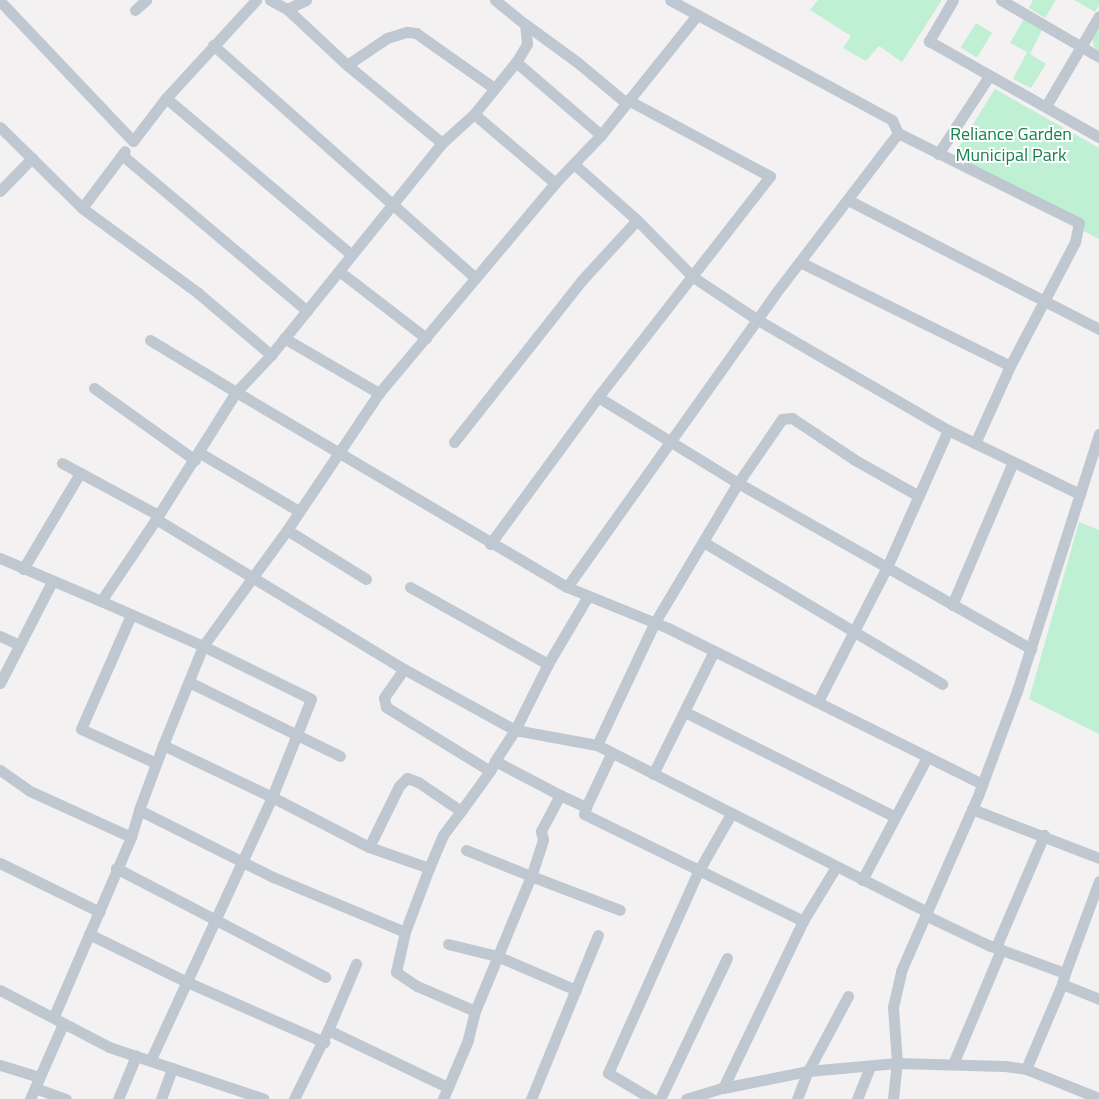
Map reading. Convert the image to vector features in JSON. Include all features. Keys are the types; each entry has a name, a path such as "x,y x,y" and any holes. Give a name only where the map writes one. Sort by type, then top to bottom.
{"street":[{"path":"135,10 146,0"},
{"path":"82,208 166,98 213,44 256,0"},
{"path":"270,0 287,9 346,65 442,144"},
{"path":"287,9 306,0"},
{"path":"490,544 598,397 770,176 626,101 495,0"},
{"path":"670,0 892,120 898,133 1079,223 1075,242 1010,366 975,443"},
{"path":"953,0 929,41 1099,137"},
{"path":"1000,0 1099,57"},
{"path":"0,1 133,142"},
{"path":"30,1099 89,934 131,837 156,763 203,646 287,530 379,393 426,338 474,277 555,183 601,135 626,101 696,15"},
{"path":"1046,106 1099,16"},
{"path":"101,601 197,456 236,392 271,355 442,144 474,114 516,62 527,44 525,24"},
{"path":"346,65 387,38 407,32 416,34 494,88"},
{"path":"213,44 474,277"},
{"path":"516,62 601,135"},
{"path":"938,154 989,76"},
{"path":"166,98 352,255"},
{"path":"474,114 555,183"},
{"path":"0,127 82,208 198,293 271,355"},
{"path":"567,587 800,262 898,133"},
{"path":"122,155 307,310"},
{"path":"0,191 32,158"},
{"path":"574,165 637,220 693,277 758,320 948,430 1012,464 1080,494"},
{"path":"848,200 1043,302 1099,329"},
{"path":"454,442 582,280 637,220"},
{"path":"800,262 1010,366"},
{"path":"339,271 426,338"},
{"path":"284,338 379,393"},
{"path":"150,340 490,544 567,587 656,622 982,784"},
{"path":"94,388 197,456 299,511"},
{"path":"598,397 669,443 1031,649"},
{"path":"597,746 656,622 705,543 738,483 782,419 792,418 855,460 919,496"},
{"path":"818,701 886,567 948,430"},
{"path":"893,1099 897,1063 893,1007 901,970 982,784 1031,649 1099,434"},
{"path":"62,463 157,517 404,669 516,730 597,746 926,914 1064,978 1099,999"},
{"path":"952,604 1012,464"},
{"path":"23,569 80,473"},
{"path":"287,530 366,579"},
{"path":"705,543 852,633 942,684"},
{"path":"0,558 203,646 311,699 299,734 272,797 151,1060"},
{"path":"0,683 52,582"},
{"path":"410,587 548,664"},
{"path":"475,1011 417,986 396,972 405,932 443,835 516,730 548,664 588,596"},
{"path":"131,615 81,729 156,763"},
{"path":"0,636 20,645"},
{"path":"653,774 714,651"},
{"path":"404,669 384,698 386,707 492,766 586,807"},
{"path":"189,682 299,734 340,756"},
{"path":"685,712 894,816"},
{"path":"163,745 272,797 369,847 429,868"},
{"path":"611,754 584,814 803,922"},
{"path":"862,880 894,816 927,757"},
{"path":"0,770 30,791 131,837"},
{"path":"369,847 399,786 407,778 461,811"},
{"path":"443,1099 468,1040 475,1011 531,876 543,840 542,831 560,795"},
{"path":"139,810 273,877 405,932"},
{"path":"972,810 1044,835 1099,858"},
{"path":"652,1099 608,1073 699,870 731,814"},
{"path":"953,1064 1044,835"},
{"path":"466,850 620,910"},
{"path":"0,864 100,912"},
{"path":"723,1088 803,922 836,867"},
{"path":"116,868 325,977"},
{"path":"1026,1069 1064,978 1099,881"},
{"path":"89,934 187,982 324,1042"},
{"path":"531,1099 598,935"},
{"path":"448,944 497,956 576,990"},
{"path":"660,1099 727,958"},
{"path":"294,1099 324,1042 356,964"},
{"path":"0,990 109,1047 264,1099"},
{"path":"797,1099 808,1070 848,996"},
{"path":"328,1030 447,1087"},
{"path":"118,1099 136,1056"},
{"path":"686,1099 723,1088 808,1070 897,1063 953,1064 1026,1069 1099,1098"},
{"path":"0,1065 37,1082 66,1099"},
{"path":"857,1099 870,1066"},
{"path":"161,1099 172,1068"}],"green space":[{"path":"818,0 942,0 902,62 879,46 866,61 843,48 851,36 810,10"},
{"path":"1033,0 1056,0 1045,18 1029,8"},
{"path":"1074,0 1099,0 1099,5 1095,12"},
{"path":"1024,19 1042,30 1030,54 1046,64 1031,88 1013,79 1027,52 1010,43"},
{"path":"976,23 992,33 977,58 961,48"},
{"path":"1099,25 1099,51 1094,47 1092,38"},
{"name":"Reliance Garden Municipal Park","path":"995,89 1099,148 1099,239 950,161"},
{"path":"1079,522 1099,530 1099,734 1029,699"}]}
